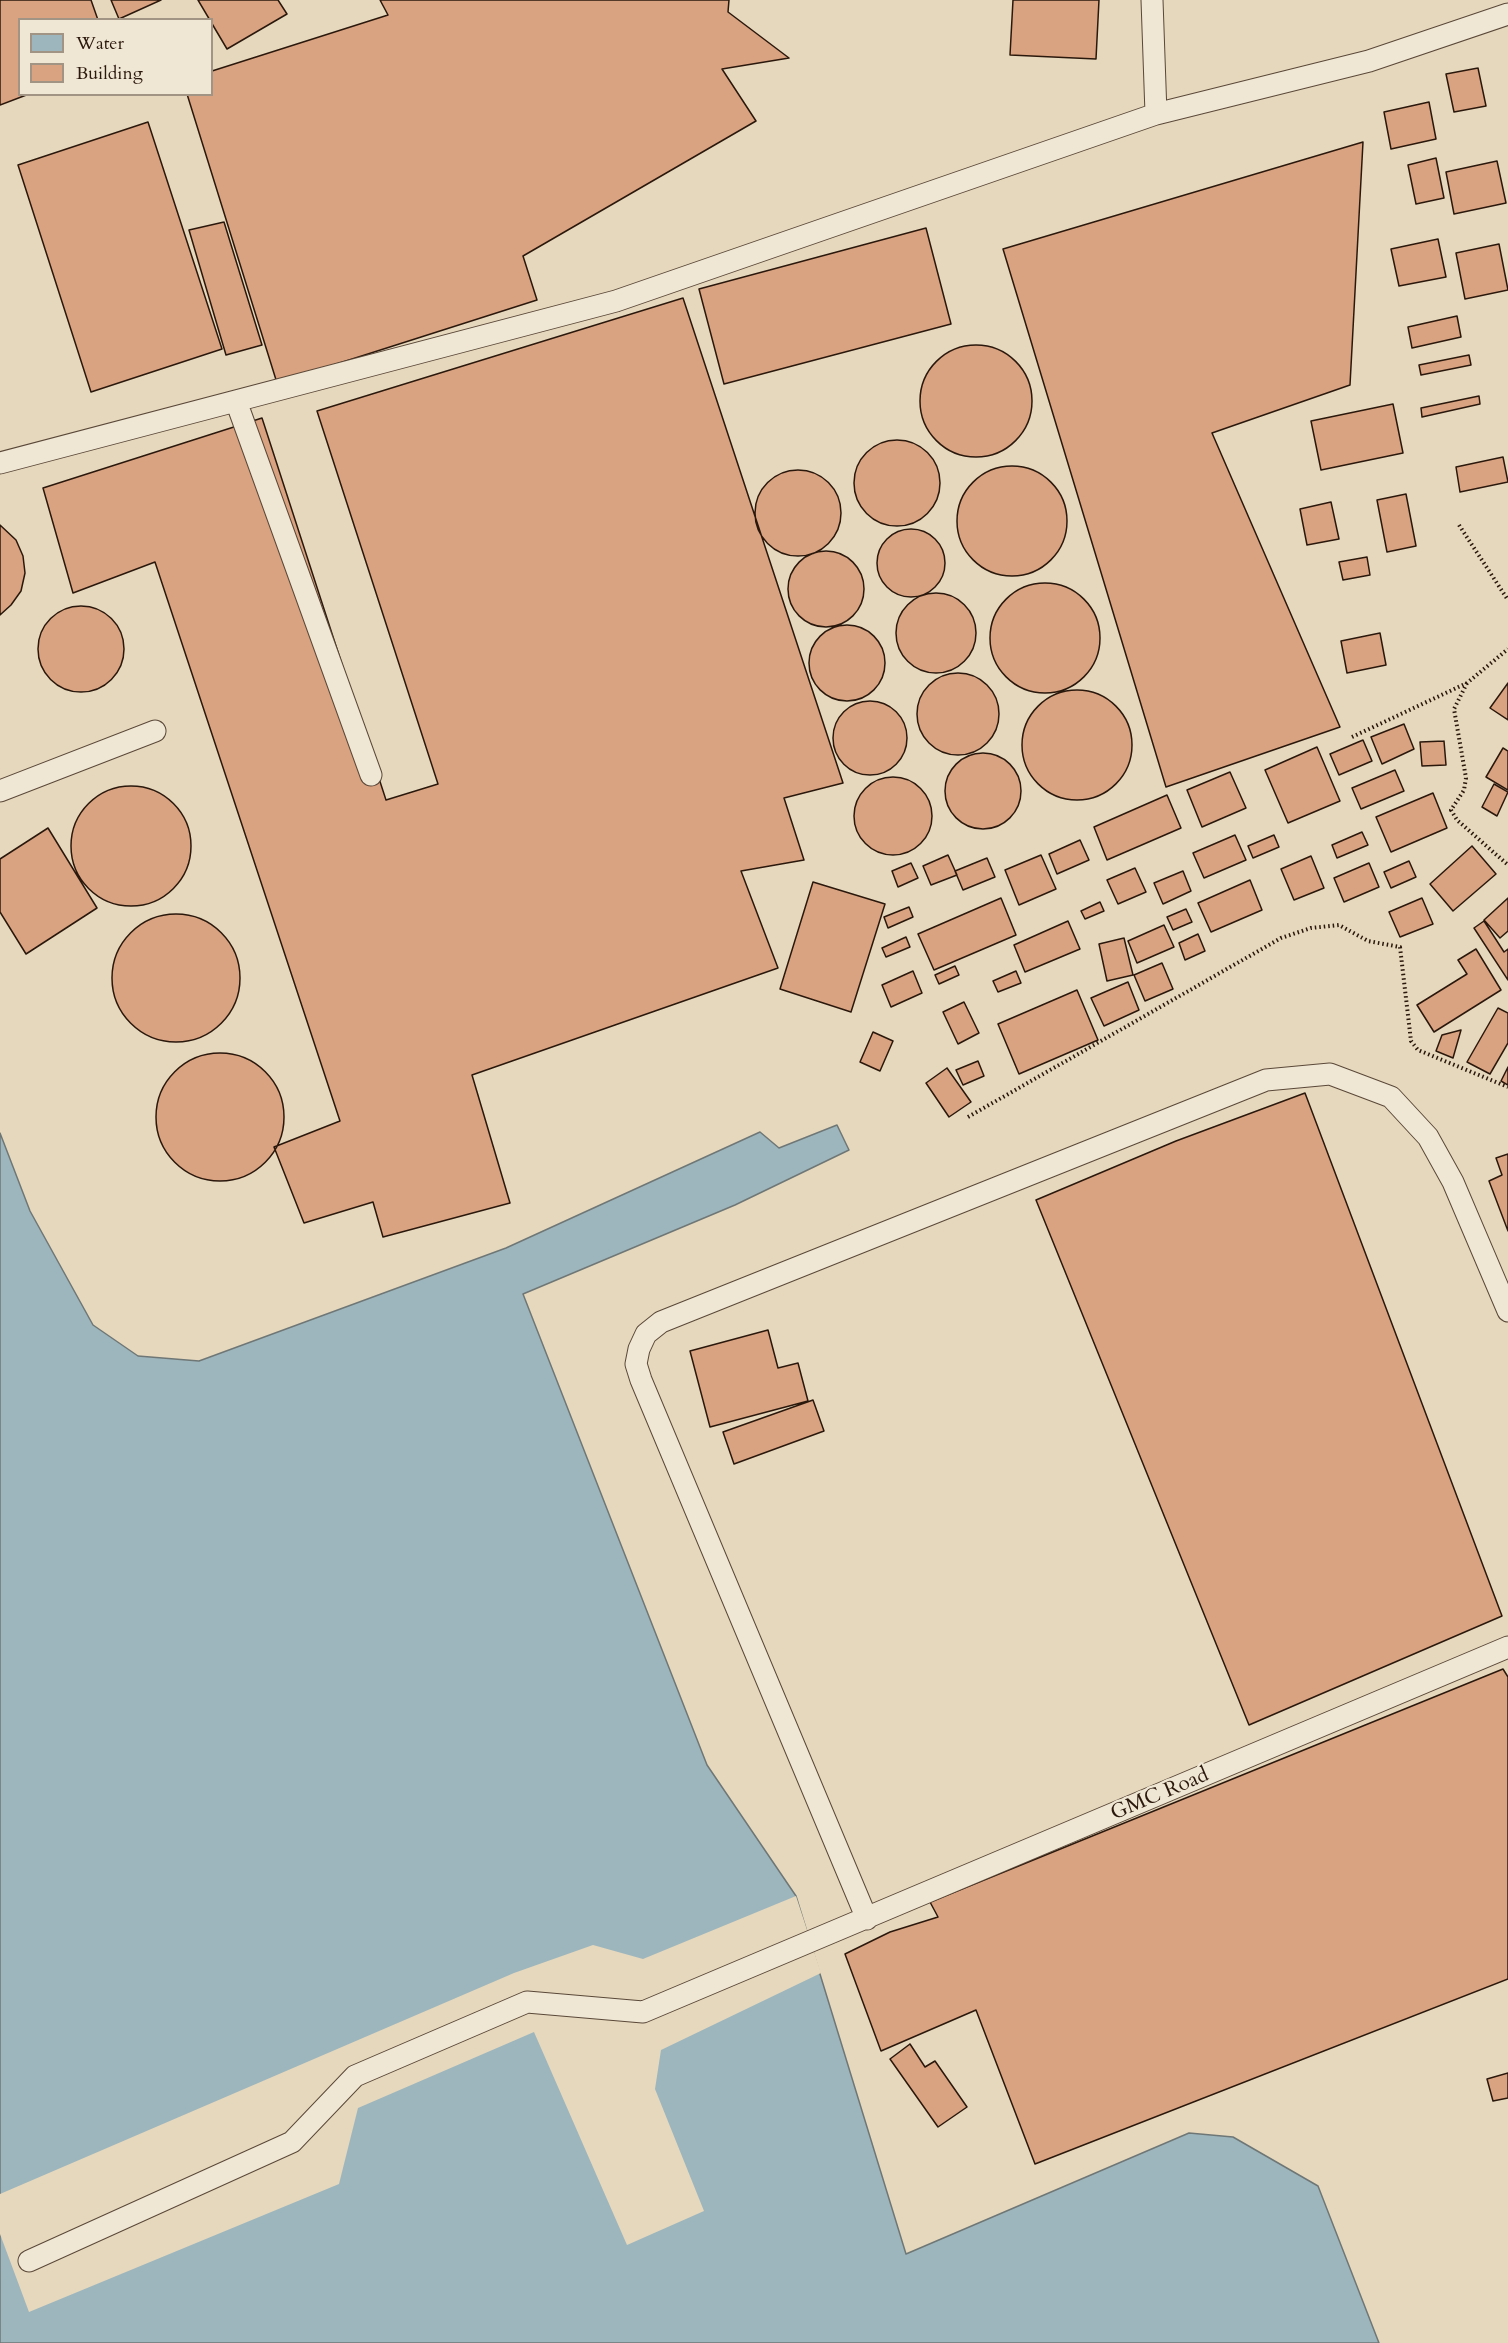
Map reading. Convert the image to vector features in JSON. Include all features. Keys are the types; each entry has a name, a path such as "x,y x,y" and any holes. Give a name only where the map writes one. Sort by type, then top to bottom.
{"lane":[{"path":"1152,0 1156,114"},
{"path":"0,464 616,302 1156,114 1369,61 1508,14"},
{"path":"236,401 371,776"},
{"path":"0,791 155,731"},
{"path":"867,1919 641,1380 636,1364 639,1349 646,1334 661,1322 672,1317 1266,1080 1330,1074 1391,1097 1428,1137 1452,1182 1508,1311"},
{"name":"GMC Road","path":"29,2261 292,2142 355,2076 527,2002 643,2012 1508,1647"}],"path":[{"path":"1459,525 1508,600"},
{"path":"1352,737 1467,682 1508,649"},
{"path":"1467,682 1454,709 1466,778 1464,790 1451,810 1457,820 1508,865"},
{"path":"968,1117 1281,938 1311,928 1339,925 1368,940 1400,947 1411,1041 1418,1050 1508,1087"}],"water":[{"path":"837,1125 849,1150 735,1205 523,1294 707,1765 796,1896 906,2254 1189,2133 1233,2137 1318,2186 1379,2343 0,2343 0,1133 30,1211 93,1325 138,1356 199,1361 506,1248 760,1132 779,1148"}],"pier":[{"path":"796,1896 821,1973 661,2050 655,2089 704,2211 627,2245 534,2032 358,2108 339,2184 29,2312 0,2234 0,2194 514,1973 593,1945 643,1959"}],"building":[{"path":"0,0 91,0 97,18 18,18 18,96 24,96 0,105"},
{"path":"111,0 161,0 121,18 119,18"},
{"path":"198,0 278,0 287,14 227,49 213,25 213,18 209,18"},
{"path":"380,0 729,0 728,12 789,58 722,69 756,121 523,256 537,300 277,383 188,96 213,96 213,71 388,15"},
{"path":"1013,0 1099,0 1096,59 1010,55"},
{"path":"1478,68 1486,106 1454,112 1446,74"},
{"path":"1429,102 1436,139 1391,149 1384,112"},
{"path":"148,122 222,349 91,392 18,165"},
{"path":"1363,142 1350,385 1212,433 1340,727 1166,787 1003,249"},
{"path":"1436,158 1444,198 1416,204 1408,165"},
{"path":"1497,161 1506,203 1454,214 1446,172"},
{"path":"224,222 262,345 226,355 189,230"},
{"path":"926,228 951,324 724,384 699,289"},
{"path":"1438,239 1446,277 1399,286 1391,249"},
{"path":"1499,244 1508,290 1465,299 1456,253"},
{"path":"683,298 843,783 784,798 804,860 741,871 778,968 472,1075 510,1203 383,1237 373,1202 304,1223 274,1147 340,1121 155,562 73,593 43,488 262,418 386,800 438,784 317,411"},
{"path":"1457,316 1461,337 1412,348 1408,327"},
{"path":"976,345 997,349 1015,362 1028,380 1032,401 1028,422 1015,440 997,453 976,457 955,453 937,440 924,422 920,401 924,380 937,362 955,349"},
{"path":"1469,355 1471,365 1421,375 1419,365"},
{"path":"1479,396 1480,404 1422,417 1421,408"},
{"path":"1393,404 1403,453 1321,470 1311,421"},
{"path":"889,440 905,440 928,452 937,466 940,483 937,500 928,514 905,526 889,526 873,519 861,507 854,491 854,475 861,459 873,447"},
{"path":"1503,457 1508,482 1460,492 1456,467"},
{"path":"1012,466 1033,470 1051,482 1063,500 1067,521 1063,542 1051,560 1033,572 1012,576 991,572 973,560 961,542 957,521 961,500 973,482 991,470"},
{"path":"798,470 814,474 828,483 837,497 841,513 837,529 828,543 814,552 798,556 782,552 768,543 759,529 755,513 759,497 768,483 782,474"},
{"path":"1406,494 1416,546 1387,552 1377,500"},
{"path":"1331,502 1339,539 1307,545 1300,509"},
{"path":"0,525 16,540 23,556 25,573 21,591 0,615"},
{"path":"911,529 924,531 935,539 943,550 945,563 943,576 935,587 924,595 911,597 898,595 887,587 879,576 877,563 879,550 887,539 898,531"},
{"path":"826,551 840,554 853,562 861,575 864,589 861,603 853,616 840,624 826,627 812,624 799,616 791,603 788,589 791,575 799,562 812,554"},
{"path":"1367,557 1370,575 1343,580 1339,562"},
{"path":"1045,583 1066,587 1084,599 1096,617 1100,638 1096,659 1084,677 1066,689 1045,693 1024,689 1006,677 994,659 990,638 994,617 1006,599 1024,587"},
{"path":"936,593 951,596 964,605 973,618 976,633 973,648 964,661 951,670 936,673 921,670 908,661 899,648 896,633 899,618 908,605 921,596"},
{"path":"81,606 105,613 117,625 124,649 117,673 105,685 81,692 57,685 45,673 38,649 45,625 57,613"},
{"path":"847,625 862,628 874,636 882,648 885,663 882,678 874,690 862,698 847,701 832,698 820,690 812,678 809,663 812,648 820,636 832,628"},
{"path":"1380,633 1386,665 1347,673 1341,641"},
{"path":"958,673 974,676 987,685 996,698 999,714 996,730 987,743 974,752 958,755 942,752 929,743 920,730 917,714 920,698 929,685 942,676"},
{"path":"1508,683 1508,720 1490,708"},
{"path":"1077,690 1098,694 1116,706 1128,724 1132,745 1128,766 1116,784 1098,796 1077,800 1056,796 1038,784 1026,766 1022,745 1026,724 1038,706 1056,694"},
{"path":"863,701 877,701 891,707 901,717 907,731 905,752 891,769 877,775 863,775 849,769 839,759 833,745 833,731 839,717 849,707"},
{"path":"1404,724 1414,749 1382,764 1371,737"},
{"path":"1363,740 1372,761 1339,775 1330,754"},
{"path":"1444,741 1446,765 1422,766 1420,742"},
{"path":"1317,747 1340,801 1288,823 1265,770"},
{"path":"1503,748 1508,751 1508,790 1486,777"},
{"path":"983,753 997,756 1010,764 1018,777 1021,791 1018,805 1010,818 997,826 983,829 969,826 956,818 948,805 945,791 948,777 956,764 969,756"},
{"path":"1395,770 1404,791 1361,809 1352,788"},
{"path":"1230,772 1246,808 1202,827 1187,790"},
{"path":"885,777 901,777 915,783 926,794 932,808 932,824 926,838 915,849 901,855 885,855 871,849 860,838 854,824 854,808 860,794 871,783"},
{"path":"1494,784 1508,792 1497,816 1482,807"},
{"path":"131,786 154,790 174,803 187,823 191,846 187,869 174,889 154,902 131,906 108,902 88,889 75,869 71,846 75,823 88,803 108,790"},
{"path":"1433,793 1447,828 1391,852 1376,817"},
{"path":"1167,795 1181,828 1107,860 1094,827"},
{"path":"48,828 97,908 26,954 0,912 0,859"},
{"path":"1362,832 1368,845 1337,858 1332,845"},
{"path":"1235,835 1246,860 1204,878 1193,853"},
{"path":"1274,835 1279,847 1253,858 1248,846"},
{"path":"1080,840 1089,860 1057,874 1049,854"},
{"path":"1472,846 1496,874 1453,911 1430,884"},
{"path":"948,855 957,875 931,885 923,866"},
{"path":"1041,855 1056,889 1019,905 1005,870"},
{"path":"1311,856 1324,888 1294,900 1281,869"},
{"path":"987,858 995,877 963,890 955,871"},
{"path":"1409,861 1416,877 1391,888 1384,872"},
{"path":"911,863 918,878 898,887 892,871"},
{"path":"1369,863 1379,887 1344,902 1334,878"},
{"path":"1135,868 1146,892 1118,904 1107,880"},
{"path":"1183,871 1191,891 1163,904 1154,883"},
{"path":"1250,880 1262,910 1211,932 1198,903"},
{"path":"813,882 885,904 851,1012 780,989"},
{"path":"1001,898 1016,935 934,970 918,934"},
{"path":"1422,898 1433,924 1400,937 1389,912"},
{"path":"1508,898 1508,931 1500,938 1484,920"},
{"path":"1100,902 1104,911 1085,919 1081,911"},
{"path":"909,907 913,917 888,928 884,917"},
{"path":"1186,909 1192,922 1173,930 1167,917"},
{"path":"176,914 200,919 221,933 235,954 240,978 235,1002 221,1023 200,1037 176,1042 152,1037 131,1023 117,1002 112,978 117,954 131,933 152,919"},
{"path":"1068,921 1080,949 1025,972 1014,945"},
{"path":"1484,921 1504,952 1508,949 1508,980 1474,928"},
{"path":"1164,925 1174,947 1137,963 1128,941"},
{"path":"1198,934 1205,951 1185,960 1179,943"},
{"path":"906,937 910,947 886,957 882,948"},
{"path":"1124,938 1133,975 1107,981 1099,944"},
{"path":"1476,949 1501,990 1434,1032 1417,1005 1467,974 1458,960"},
{"path":"1162,963 1173,989 1145,1001 1134,975"},
{"path":"955,966 959,975 939,984 935,975"},
{"path":"913,971 922,993 891,1007 882,985"},
{"path":"1016,971 1021,983 998,992 993,981"},
{"path":"1128,982 1139,1010 1104,1026 1091,998"},
{"path":"1077,990 1098,1040 1019,1074 998,1024"},
{"path":"964,1002 979,1033 958,1044 943,1012"},
{"path":"1498,1008 1508,1013 1508,1043 1490,1074 1467,1062"},
{"path":"1461,1030 1453,1058 1436,1051 1442,1035"},
{"path":"873,1032 893,1041 880,1071 860,1062"},
{"path":"220,1053 244,1058 265,1072 279,1093 284,1117 279,1141 265,1162 244,1176 220,1181 196,1176 175,1162 161,1141 156,1117 161,1093 175,1072 196,1058"},
{"path":"978,1061 984,1076 963,1085 956,1070"},
{"path":"1508,1067 1508,1085 1501,1081"},
{"path":"947,1068 971,1102 949,1117 926,1083"},
{"path":"1305,1093 1502,1616 1249,1725 1036,1200 1176,1141"},
{"path":"1508,1154 1508,1231 1489,1181 1502,1175 1496,1158"},
{"path":"768,1330 778,1368 798,1363 808,1401 710,1427 690,1351"},
{"path":"813,1400 824,1431 734,1464 723,1432"},
{"path":"1503,1669 1508,1677 1508,1979 1035,2164 976,2010 881,2051 845,1954 890,1932 938,1917 930,1902"},
{"path":"910,2044 925,2067 935,2061 967,2107 938,2127 890,2059"},
{"path":"1508,2073 1508,2098 1493,2101 1487,2079"}]}
